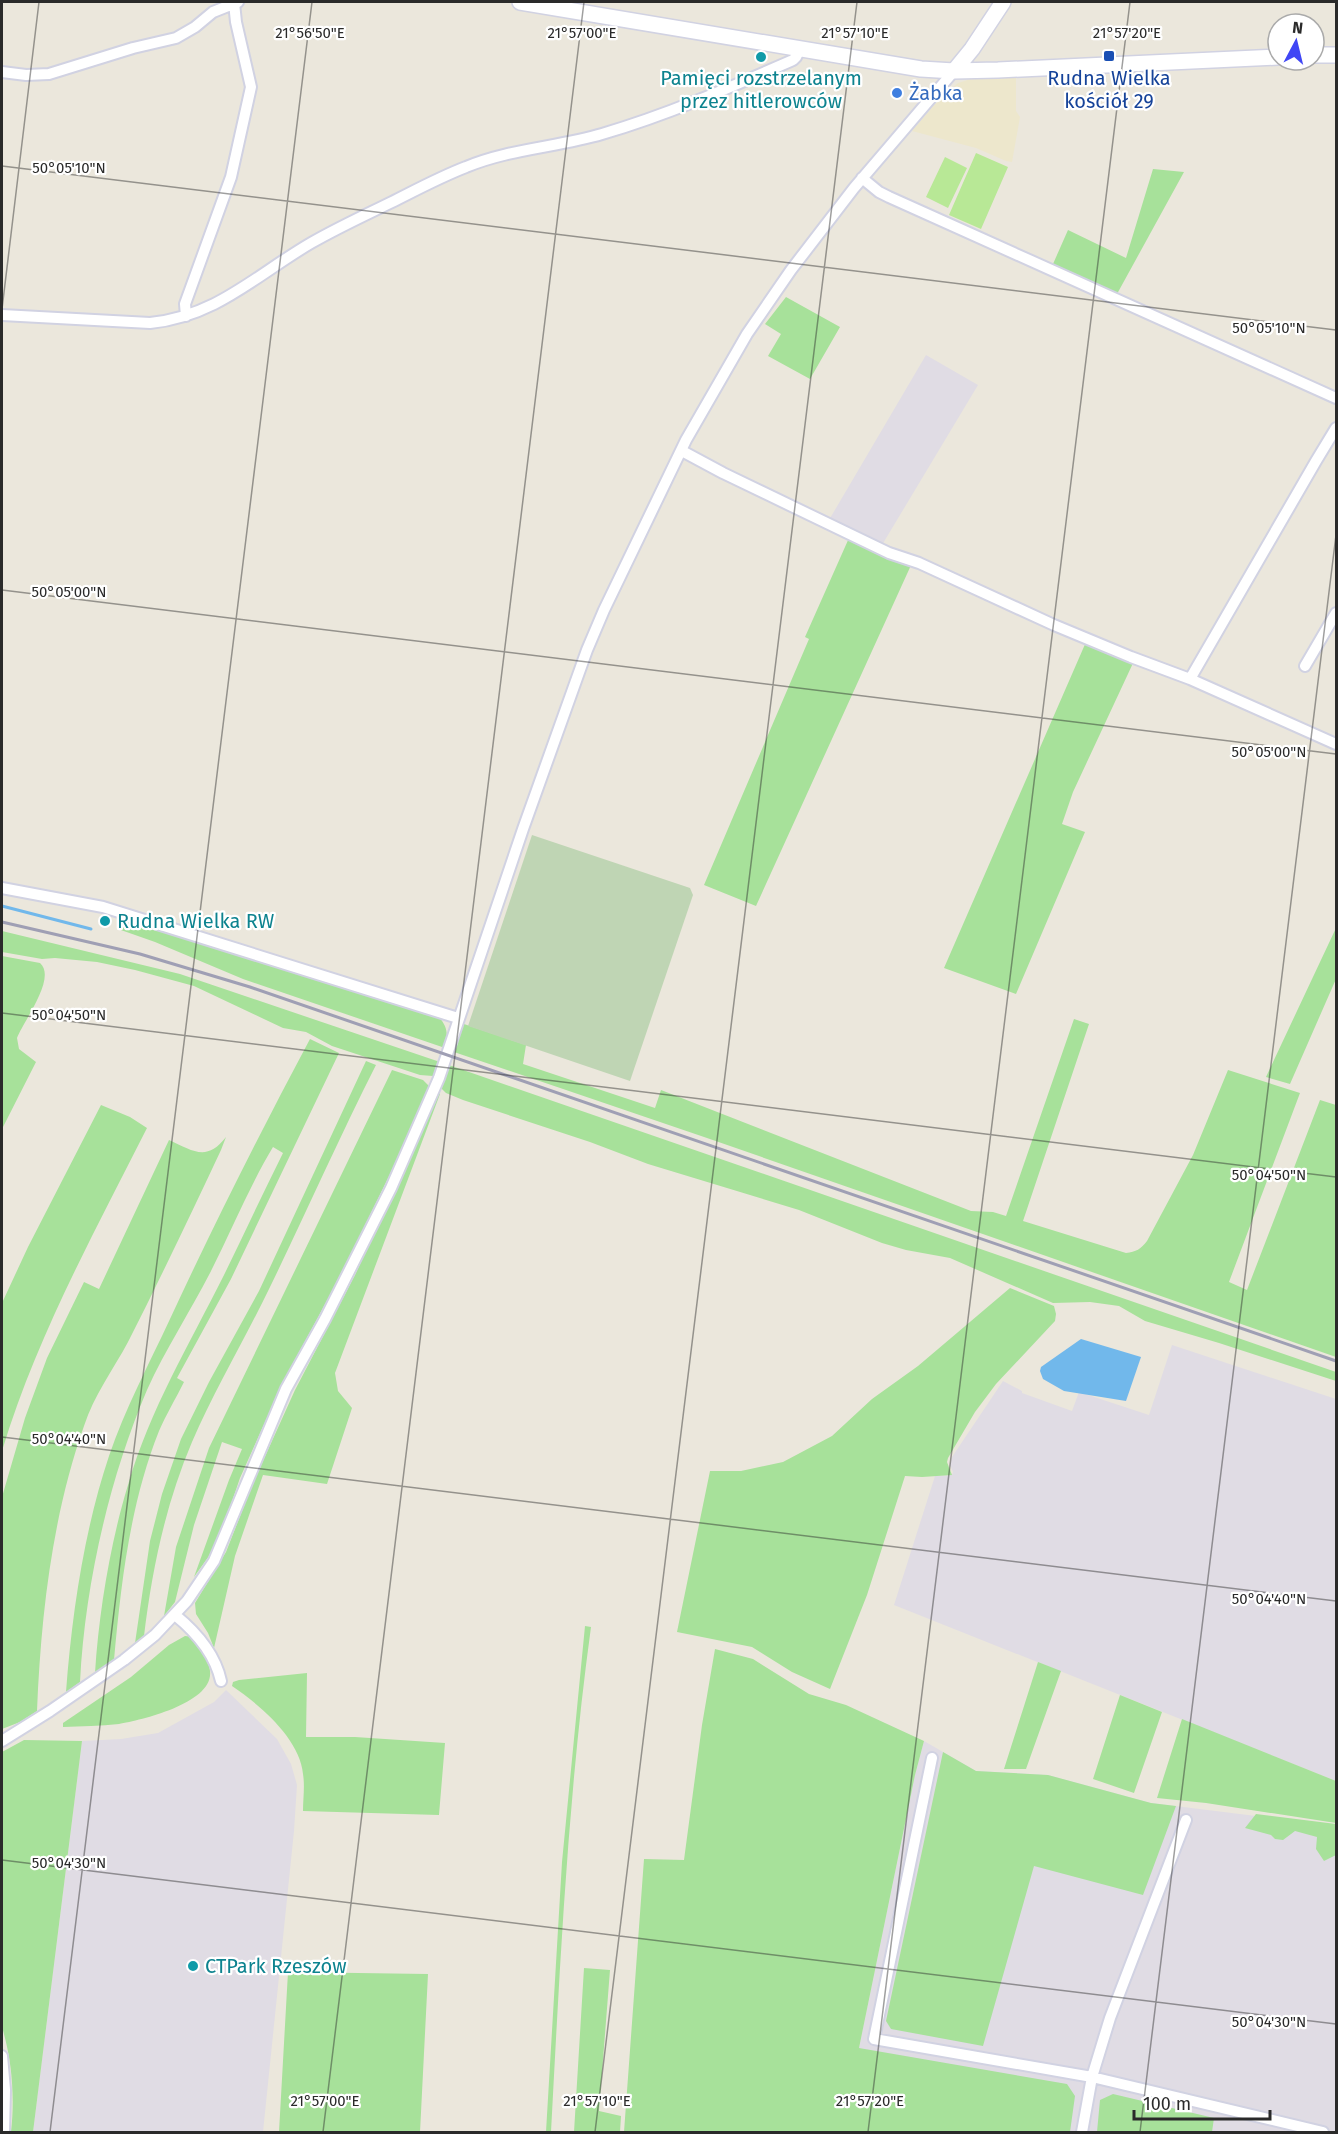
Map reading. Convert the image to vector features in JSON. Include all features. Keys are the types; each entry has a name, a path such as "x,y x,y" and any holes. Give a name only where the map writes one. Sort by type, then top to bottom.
{"street":[{"path":"2,72 26,75 49,74 133,48 176,38 195,27 213,12 236,2 236,22 251,87 231,177 185,304 186,316"},
{"path":"520,2 901,67 954,71 1266,58"},
{"path":"2,1741 124,1660 155,1635 195,1590 214,1561 286,1389 325,1319 391,1188 439,1078 587,650 604,610 682,451 714,389 747,334 805,252 862,178 972,49 1003,2"},
{"path":"2,315 150,322 170,321 186,316 236,293 311,243 451,173 483,161 600,135 631,125 786,63 796,57 800,49"},
{"path":"862,178 889,197 1336,398"},
{"path":"1190,679 1336,428"},
{"path":"682,451 889,553 919,563 1122,654 1190,679 1336,744"},
{"path":"1305,666 1336,614"},
{"path":"2,888 103,907 458,1018"},
{"path":"175,1615 202,1641 221,1681"},
{"path":"932,1758 874,2039 1092,2077 1323,2133"},
{"path":"1082,2133 1092,2077 1113,2010 1186,1820"},
{"path":"2,2056 5,2090 4,2133"}],"shaded area":[{"path":"1016,76 1016,111 1020,117 1012,162 976,148 912,131 935,104 958,83 974,78"},
{"path":"926,355 978,385 882,545 829,520"},
{"path":"1172,1345 1336,1399 1336,1781 894,1605 935,1476 952,1475 950,1465 952,1457 1003,1381 1022,1393 1072,1411 1079,1392 1149,1415"},
{"path":"226,1690 277,1739 291,1764 297,1785 263,2132 33,2132 82,1741 121,1739 158,1733 214,1702"},
{"path":"924,1741 976,1771 1048,1775 1151,1803 1336,1826 1336,2132 849,2132 859,2048"}],"green space":[{"path":"976,153 1008,167 981,229 949,215"},
{"path":"945,157 967,168 948,208 926,197"},
{"path":"1153,169 1184,172 1117,294 1056,268 1053,264 1068,230 1126,258"},
{"path":"786,297 840,327 810,379 768,356 781,334 765,324"},
{"path":"849,538 912,563 756,906 704,885 809,639 805,637"},
{"path":"1086,642 1134,661 1073,792 1062,824 1085,832 1016,994 944,968"},
{"path":"532,835 690,888 693,895 630,1081 468,1026"},
{"path":"121,916 438,1016 446,1031 445,1048 243,979 118,929"},
{"path":"1336,928 1336,979 1290,1084 1266,1077"},
{"path":"2,931 180,974 440,1062 433,1076 420,1075 332,1046 306,1032 283,1028 194,986 97,962 42,959 2,952"},
{"path":"2,956 40,963 45,979 38,999 17,1038 19,1049 36,1062 2,1129"},
{"path":"1074,1019 1089,1024 1023,1221 1126,1253 1140,1248 1147,1241 1193,1155 1228,1070 1300,1093 1229,1282 1247,1290 1320,1100 1336,1105 1336,1357 451,1051 461,1023 526,1045 523,1064 655,1108 661,1090 971,1211 993,1212 1006,1216"},
{"path":"310,1039 339,1053 231,1279 177,1378 184,1382 159,1431 134,1515 120,1602 114,1660 95,1673 106,1578 128,1485 147,1430 159,1404 283,1153 273,1147 210,1273 154,1375 133,1424 110,1496 93,1570 80,1682 66,1692 80,1572 100,1484 115,1438 204,1248"},
{"path":"366,1061 376,1065 270,1287 192,1442 161,1537 144,1636 135,1643 150,1541 162,1494 181,1439 209,1382 259,1291"},
{"path":"446,1064 1336,1372 1336,1381 1145,1321 1119,1306 1090,1302 1053,1303 950,1258 882,1243 799,1210 648,1164 590,1142 463,1100 446,1093 440,1087"},
{"path":"392,1070 423,1080 428,1085 428,1090 343,1271 289,1371 240,1478 225,1522 209,1556 194,1577 242,1449 222,1442 194,1525 175,1602 164,1616 176,1547 209,1448"},
{"path":"438,1092 440,1094 335,1373 338,1391 352,1408 327,1484 263,1475 235,1556 214,1648 196,1614 195,1603 226,1552 253,1483 295,1390 355,1275"},
{"path":"101,1105 130,1117 147,1128 67,1286 32,1368 2,1451 2,1303"},
{"path":"226,1137 152,1294 88,1415 73,1460 56,1531 45,1603 37,1711 20,1722 2,1729 2,1497 25,1418 47,1358 84,1282 99,1289 169,1140 199,1152 206,1152 219,1145"},
{"path":"1010,1288 1054,1306 1055,1321 996,1384 975,1412 948,1458 947,1462 952,1475 905,1476 867,1595 830,1689 792,1672 752,1647 677,1632 710,1471 741,1471 783,1462 832,1436 872,1399 918,1366"},
{"path":"585,1626 591,1627 571,1816 551,2132 546,2132 562,1862"},
{"path":"185,1636 194,1637 210,1671 208,1682 201,1692 189,1701 159,1714 119,1724 63,1727 63,1723 131,1677 169,1645"},
{"path":"715,1649 753,1659 809,1694 846,1705 924,1741 859,2048 1067,2084 1075,2096 1070,2132 624,2132 644,1859 684,1860 702,1725"},
{"path":"1038,1662 1061,1671 1026,1769 1004,1769"},
{"path":"307,1673 306,1737 355,1737 445,1743 439,1815 303,1811 303,1774 295,1748 266,1713 232,1686 233,1682 239,1680"},
{"path":"1120,1695 1162,1712 1134,1793 1093,1779"},
{"path":"1182,1719 1336,1781 1336,1823 1206,1803 1157,1798"},
{"path":"24,1740 82,1741 33,2132 11,2132 12,2079 2,2027 2,1752"},
{"path":"943,1752 976,1771 1048,1775 1151,1803 1176,1806 1143,1895 1034,1866 983,2046 891,2029 886,2021"},
{"path":"1256,1814 1336,1824 1336,1855 1324,1861 1316,1849 1317,1837 1295,1831 1283,1840 1275,1839 1271,1835 1245,1828"},
{"path":"584,1968 610,1970 599,2111 621,2116 620,2132 574,2132"},
{"path":"288,1972 428,1974 420,2132 279,2132"},
{"path":"1113,2094 1214,2118 1212,2132 1097,2132 1100,2100"}],"water":[{"path":"1081,1339 1141,1357 1126,1401 1064,1391 1043,1379 1041,1367"}],"waterway":[{"path":"2,906 91,929"}],"railway":[{"path":"2,922 140,954 250,987 1336,1361"}],"place":[{"name":"Rudna Wielka kościół 29","path":"1109,56"},
{"name":"Pamięci rozstrzelanym przez hitlerowców","path":"761,57"},
{"name":"Żabka","path":"897,93"},
{"name":"Rudna Wielka RW","path":"105,921"},
{"name":"CTPark Rzeszów","path":"193,1966"}]}
